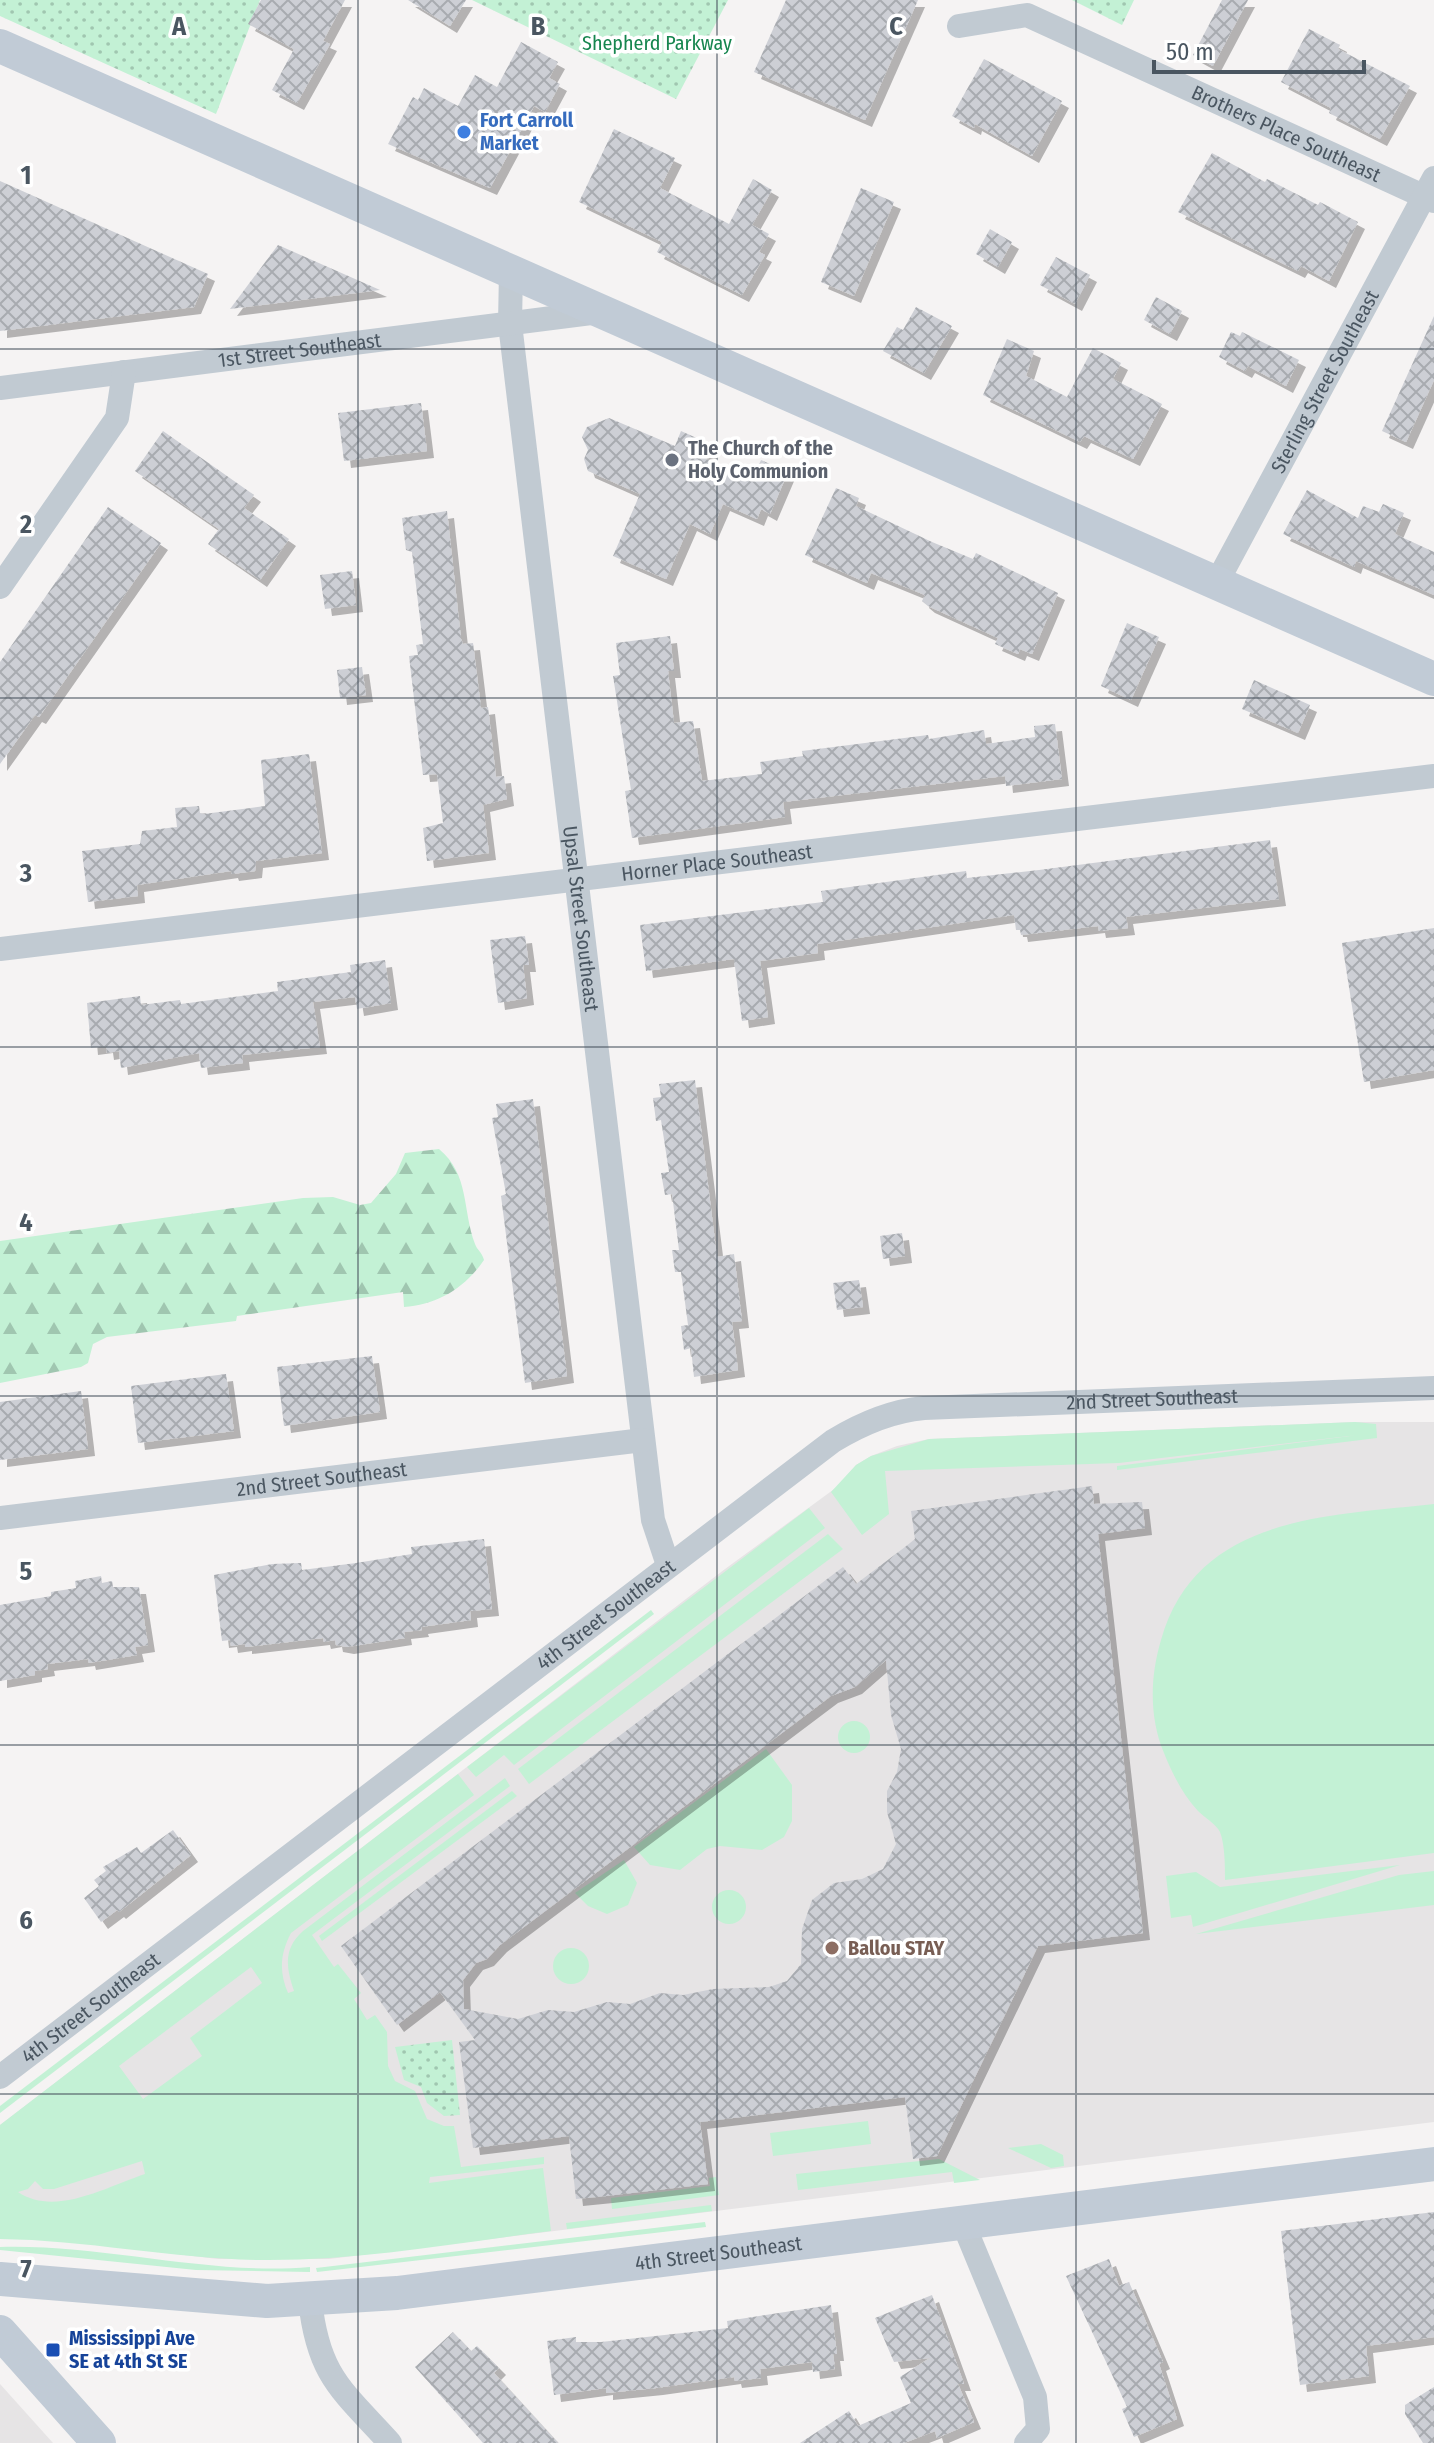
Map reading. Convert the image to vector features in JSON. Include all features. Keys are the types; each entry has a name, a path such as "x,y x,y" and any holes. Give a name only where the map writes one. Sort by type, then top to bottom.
{"main road":[{"path":"0,46 1434,679"},
{"name":"4th Street Southeast","path":"0,2279 208,2298 310,2300 397,2293 1434,2164"},
{"path":"0,2332 99,2443"}],"street":[{"name":"Brothers Place Southeast","path":"959,26 1027,15 1431,192"},
{"name":"Sterling Street Southeast","path":"1216,584 1431,192"},
{"name":"Upsal Street Southeast","path":"511,271 510,324 575,880 653,1520 668,1565"},
{"name":"1st Street Southeast","path":"0,388 599,312"},
{"path":"0,587 117,418 124,372"},
{"name":"Horner Place Southeast","path":"0,949 1434,776"},
{"name":"2nd Street Southeast","path":"870,1421 924,1408 1434,1388"},
{"name":"4th Street Southeast","path":"0,2077 668,1565 833,1441 870,1421"},
{"name":"2nd Street Southeast","path":"0,1518 643,1440"},
{"path":"963,2223 1035,2397 1038,2429 1026,2443"},
{"path":"310,2300 321,2360 332,2378 390,2443"}],"shaded area":[{"name":"Ballou STAY","path":"1355,1422 1434,1422 1434,2122 329,2259 218,2259 49,2239 0,2239 0,2125 725,1569 837,1487 856,1465 897,1446 929,1439"},
{"path":"0,2384 53,2443 0,2443"}],"green space":[{"path":"0,0 260,0 216,114 0,16"},
{"name":"Shepherd Parkway","path":"472,0 728,0 676,99"},
{"path":"1072,0 1134,0 1122,25"},
{"path":"439,1149 449,1159 461,1181 471,1231 484,1260 459,1287 439,1299 404,1307 403,1292 237,1316 236,1321 107,1337 93,1344 88,1363 81,1367 0,1383 0,1241 303,1198 333,1197 360,1205 371,1203 396,1174 405,1153"},
{"path":"1355,1422 1376,1424 1377,1438 1117,1470 1117,1466 1358,1435 1119,1463 885,1471 889,1514 862,1535 831,1492 856,1465 871,1456 929,1439"},
{"path":"1434,1504 1434,1853 1225,1880 1220,1832 1198,1811 1174,1776 1156,1725 1153,1697 1155,1668 1161,1640 1178,1599 1204,1568 1235,1545 1271,1530 1311,1519"},
{"path":"809,1508 825,1528 514,1765 504,1755 476,1777 467,1767"},
{"path":"828,1534 843,1549 529,1784 518,1769"},
{"path":"651,1610 654,1614 0,2113 0,2106"},
{"path":"854,1721 866,1725 870,1737 866,1749 854,1753 842,1749 838,1737 842,1725"},
{"path":"766,1749 792,1785 792,1821 784,1837 762,1850 720,1846 707,1849 680,1870 650,1865 634,1847"},
{"path":"458,1774 474,1795 291,1933 282,1970 288,1993 294,1991 289,1974 289,1952 303,1931 505,1778 510,1786 312,1935 334,1967 338,1964 361,1993 354,1999 367,2020 375,2015 387,2032 388,2066 395,2081 415,2091 427,2119 444,2126 454,2126 461,2167 544,2157 544,2164 430,2177 429,2183 543,2168 551,2231 406,2250 297,2260 228,2259 0,2239 0,2125","holes":["251,1967 262,1983 190,2038 202,2056 143,2099 119,2066","142,2161 145,2174 81,2197 48,2202 18,2192 28,2189 35,2181 43,2189 54,2189"]},
{"path":"512,1791 517,1796 322,1941 319,1936"},
{"path":"624,1860 637,1883 628,1905 607,1914 588,1906 575,1893"},
{"path":"1400,1865 1193,1927 1191,1915 1171,1918 1166,1876 1196,1872 1220,1887"},
{"path":"1434,1871 1434,1905 1196,1934 1399,1875"},
{"path":"729,1890 741,1895 746,1907 741,1919 729,1924 717,1919 712,1907 717,1895"},
{"path":"571,1948 584,1953 589,1966 584,1979 571,1984 558,1979 553,1966 558,1953"},
{"path":"452,2040 460,2115 444,2116 427,2103 421,2087 404,2080 395,2047"},
{"path":"868,2121 871,2144 773,2156 770,2133"},
{"path":"1041,2144 1063,2155 1064,2166 1051,2168 1008,2148"},
{"path":"939,2159 980,2180 954,2183 952,2172 798,2190 796,2174"},
{"path":"716,2177 719,2195 612,2209 611,2198 710,2186 709,2178"},
{"path":"711,2205 712,2211 567,2229 566,2223"},
{"path":"705,2222 706,2227 317,2272 316,2268"},
{"path":"0,2247 78,2250 234,2267 310,2267 310,2272 196,2270 0,2250"}],"building":[{"path":"261,0 345,0 323,41 330,44 297,103 272,90 294,49 248,24"},
{"path":"408,0 466,0 450,26"},
{"path":"786,0 918,0 865,120 754,72"},
{"path":"1222,0 1248,0 1213,66 1193,55"},
{"path":"1309,29 1340,45 1338,49 1410,86 1380,139 1329,113 1331,108 1281,82"},
{"path":"521,42 558,62 549,78 560,84 545,112 534,106 490,188 388,144 413,97 418,100 424,88 458,106 475,75 497,87"},
{"path":"984,59 1062,101 1032,156 975,124 974,128 952,116"},
{"path":"614,129 675,158 660,188 729,224 753,179 772,190 752,225 769,234 759,252 765,255 742,295 657,252 662,242 579,202"},
{"path":"1212,153 1265,182 1267,179 1358,222 1329,281 1301,266 1298,271 1178,212"},
{"path":"0,181 208,274 194,307 0,331"},
{"path":"861,188 894,202 854,296 821,282"},
{"path":"990,229 1012,242 998,267 976,254"},
{"path":"278,245 380,290 230,309"},
{"path":"1056,257 1090,275 1075,304 1040,285"},
{"path":"1156,297 1182,311 1170,334 1144,320"},
{"path":"916,307 952,326 924,373 883,351 897,327 903,330"},
{"path":"1434,316 1434,380 1406,442 1382,431"},
{"path":"1231,332 1240,336 1242,332 1299,360 1286,386 1248,366 1245,371 1219,357"},
{"path":"1007,339 1034,351 1026,376 1067,397 1093,348 1121,363 1113,379 1162,404 1133,459 1084,436 1080,442 983,395"},
{"path":"421,403 427,451 344,461 338,413"},
{"path":"609,418 675,446 681,431 712,445 706,459 752,480 761,460 788,472 770,514 761,509 757,519 723,504 710,534 690,524 666,579 613,556 640,494 588,471 584,459 588,450 582,437 587,427"},
{"path":"163,431 254,495 244,508 289,539 260,580 208,544 219,529 135,471"},
{"path":"836,488 859,498 856,506 932,542 973,559 976,553 1058,593 1032,654 1020,649 1018,654 995,644 998,638 928,606 922,601 925,595 871,573 867,583 805,555"},
{"path":"1307,490 1358,518 1363,506 1379,512 1383,504 1404,513 1395,534 1434,552 1434,595 1356,561 1354,567 1283,534"},
{"path":"108,507 161,543 39,717 35,715 0,764 0,662"},
{"path":"447,511 461,639 463,644 473,643 481,708 488,707 496,777 504,776 507,799 483,805 489,853 427,861 423,828 443,823 437,774 423,775 409,656 418,655 416,645 423,644 412,552 406,550 402,518"},
{"path":"352,571 356,605 325,609 320,575"},
{"path":"1127,623 1159,637 1131,700 1101,686"},
{"path":"670,636 674,671 668,671 674,723 693,721 702,781 762,774 760,762 803,756 802,751 928,735 929,739 984,730 986,744 1035,737 1034,726 1055,724 1062,779 1006,786 1005,776 783,802 785,817 632,838 625,791 631,790 613,676 620,675 616,643"},
{"path":"362,667 366,695 340,698 337,670"},
{"path":"1254,680 1310,705 1298,733 1242,709"},
{"path":"309,754 322,853 256,861 255,871 232,874 231,871 137,885 138,896 88,902 82,851 140,844 142,831 177,827 175,808 199,806 200,813 204,814 265,806 261,760"},
{"path":"1270,840 1279,899 1126,917 1128,928 1099,931 1098,926 1021,935 1020,930 1016,930 1014,915 817,944 818,953 760,961 768,1017 742,1021 734,959 646,971 640,925 823,902 821,891 966,871 967,878"},
{"path":"1434,928 1434,1070 1364,1082 1342,943"},
{"path":"525,936 529,965 523,965 527,998 498,1003 490,940"},
{"path":"385,960 391,1003 357,1009 355,997 313,1002 320,1047 242,1055 243,1063 201,1068 199,1053 121,1068 119,1051 107,1053 106,1046 91,1048 87,1003 140,996 141,1005 180,1000 181,1004 278,991 277,982 351,972 350,965"},
{"path":"695,1080 717,1257 734,1254 742,1321 732,1322 738,1370 694,1377 691,1348 684,1350 681,1326 688,1325 681,1272 675,1272 672,1250 679,1250 672,1194 665,1195 661,1173 669,1172 661,1120 656,1121 653,1098 661,1097 659,1084"},
{"path":"533,1099 567,1376 525,1383 501,1196 506,1194 492,1118 498,1117 496,1104"},
{"path":"902,1233 905,1256 883,1259 880,1236"},
{"path":"859,1280 863,1307 837,1310 833,1283"},
{"path":"372,1356 380,1412 284,1426 277,1367"},
{"path":"226,1374 234,1431 138,1443 131,1386"},
{"path":"81,1391 88,1449 0,1460 0,1402"},
{"path":"1092,1486 1094,1504 1142,1502 1145,1528 1098,1534 1143,1933 1038,1946 937,2156 913,2159 905,2097 700,2122 708,2184 576,2199 569,2136 473,2148 459,2042 475,2040 440,1992 397,2025 341,1946 843,1567 856,1584 905,1547 915,1539 911,1511","holes":["886,1660 891,1715 901,1749 897,1772 887,1791 887,1812 896,1844 883,1869 862,1879 834,1883 812,1900 802,1929 801,1964 787,1981 769,1987 713,1989 683,1995 660,1993 630,2004 607,2002 574,2012 548,2010 518,2019 464,2009 463,1980 476,1963 487,1959 500,1945 831,1696 855,1687"]},
{"path":"484,1539 492,1609 470,1611 471,1620 421,1627 422,1630 404,1632 405,1638 347,1647 336,1645 335,1640 324,1642 323,1638 245,1647 245,1644 231,1646 230,1640 222,1641 214,1575 272,1564 301,1563 302,1570 356,1563 412,1554 411,1547"},
{"path":"101,1576 102,1583 112,1581 113,1587 139,1587 148,1645 135,1647 137,1655 89,1663 88,1659 47,1664 48,1669 35,1671 35,1675 0,1681 0,1605 51,1596 51,1592 76,1588 75,1581"},
{"path":"173,1830 191,1855 119,1912 117,1910 101,1922 84,1898 99,1886 94,1880 106,1871 103,1867 137,1847 141,1853"},
{"path":"1434,2212 1434,2337 1366,2346 1369,2376 1300,2385 1281,2231"},
{"path":"1109,2259 1119,2286 1129,2282 1163,2362 1159,2364 1177,2419 1134,2437 1122,2409 1127,2407 1066,2276"},
{"path":"932,2295 964,2384 958,2384 974,2422 937,2438 935,2431 904,2443 800,2443 849,2411 858,2426 911,2403 900,2377 930,2358 894,2362 875,2318"},
{"path":"831,2305 837,2354 833,2354 835,2369 813,2372 812,2362 760,2369 761,2378 735,2381 734,2377 606,2393 606,2388 554,2395 547,2341 576,2337 576,2342 601,2342 728,2328 727,2321"},
{"path":"453,2332 471,2351 477,2346 499,2368 494,2373 558,2443 483,2443 415,2367"},
{"path":"1434,2387 1434,2443 1423,2443 1405,2414 1405,2405"}],"place":[{"name":"Fort Carroll Market","path":"464,132"},
{"name":"The Church of the Holy Communion","path":"672,460"},
{"name":"Ballou STAY","path":"832,1948"},
{"name":"Mississippi Ave SE at 4th St SE","path":"53,2350"}]}
